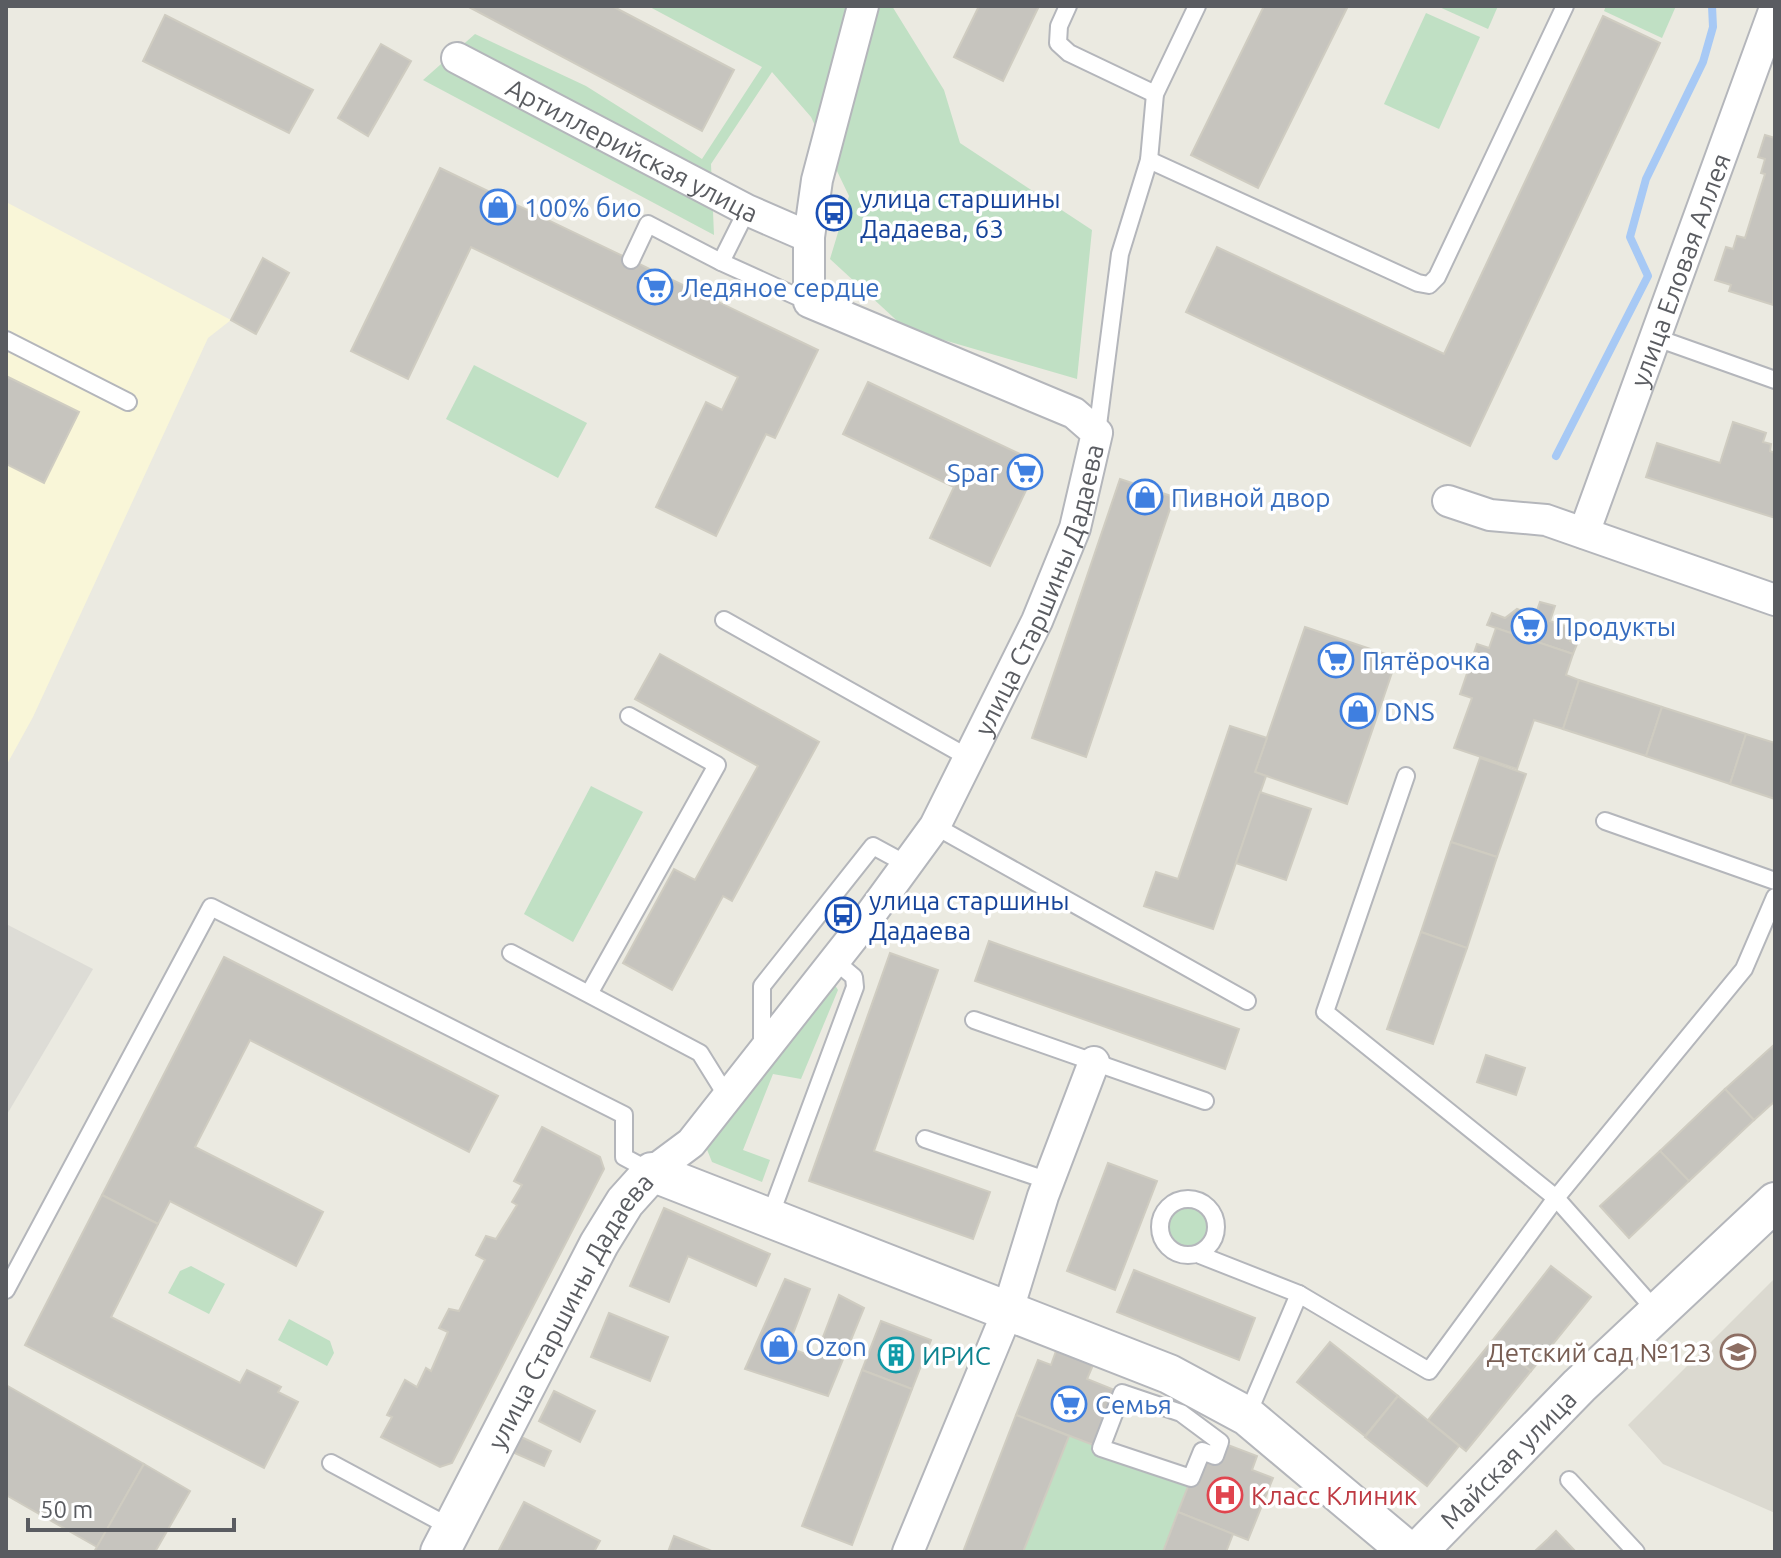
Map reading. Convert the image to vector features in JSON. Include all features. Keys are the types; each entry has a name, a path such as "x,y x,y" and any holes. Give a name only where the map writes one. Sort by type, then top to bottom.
{"street":[{"path":"809,302 809,237 817,180 863,6"},
{"name":"улица Еловая Аллея","path":"1584,533 1775,8"},
{"name":"Артиллерийская улица","path":"457,58 747,210 809,237"},
{"name":"улица Старшины Дадаева","path":"446,1540 599,1244 625,1202 652,1172 691,1143 935,826 1037,621 1075,528 1097,433 1074,413 809,302"},
{"path":"1448,501 1490,515 1546,520 1775,600"},
{"path":"908,1552 1007,1313 1049,1181 1094,1062"},
{"path":"652,1172 1007,1313 1152,1385 1247,1416 1328,1494 1409,1552"},
{"name":"Майская улица","path":"1417,1552 1657,1312 1775,1202"}],"lane":[{"path":"1068,6 1059,26 1058,43 1069,53 1155,94"},
{"path":"1097,433 1120,254 1149,160 1155,94 1197,6"},
{"path":"1149,160 1418,283 1429,285 1437,277 1565,6"},
{"path":"721,262 747,210"},
{"path":"631,260 648,224 809,302"},
{"path":"1654,337 1775,380"},
{"path":"6,340 128,402"},
{"path":"724,620 971,759"},
{"path":"590,992 717,765 629,716"},
{"path":"1406,776 1325,1012 1556,1198 1657,1312"},
{"path":"1605,821 1775,881"},
{"path":"935,826 1247,1001"},
{"path":"761,1054 762,986 873,846 908,865"},
{"path":"1200,1255 1299,1294 1429,1371 1556,1198 1744,969 1775,897"},
{"path":"6,1290 211,907 624,1115 624,1157 652,1172"},
{"path":"511,953 590,992 700,1053 728,1098"},
{"path":"769,1219 855,987 854,977 834,960"},
{"path":"974,1020 1205,1101"},
{"path":"925,1139 1049,1181"},
{"path":"1247,1416 1299,1294"},
{"path":"1152,1385 1181,1413 1220,1442 1215,1456 1202,1451 1191,1478 1101,1448 1122,1393 1152,1385"},
{"path":"331,1463 446,1540"},
{"path":"1569,1480 1636,1552"}],"shaded area":[{"path":"6,202 231,320 208,338 33,717 6,766"},
{"path":"8,925 93,969 6,1116 6,928"},
{"name":"Детский сад №123","path":"1775,1278 1775,1513 1663,1464 1628,1425"}],"green space":[{"path":"648,6 892,6 944,90 960,143 1092,230 1077,379 906,329 830,259 849,196 811,117 772,72 711,164 714,235 423,80 475,34 586,86 702,159 762,67"},
{"path":"1437,6 1498,6 1488,29"},
{"path":"1606,6 1676,6 1662,38 1604,11"},
{"path":"1426,13 1480,37 1439,129 1384,104"},
{"path":"474,365 587,423 558,478 446,419"},
{"path":"591,786 643,812 573,942 524,914"},
{"path":"833,982 838,990 801,1079 773,1074 743,1150 770,1160 762,1182 712,1162 706,1147"},
{"path":"1188,1206 1202,1212 1208,1226 1202,1240 1188,1246 1174,1240 1168,1226 1174,1212"},
{"path":"191,1266 225,1284 209,1314 168,1293 180,1271"},
{"path":"289,1319 330,1341 334,1353 327,1366 278,1340"},
{"path":"1069,1436 1191,1478 1163,1552 1023,1552"}],"building":[{"path":"612,6 734,70 702,131 469,7"},
{"path":"979,6 1039,6 1003,81 954,57"},
{"path":"1264,6 1348,6 1258,188 1191,155"},
{"path":"165,15 313,90 289,133 143,61"},
{"path":"1603,16 1660,43 1470,446 1186,312 1217,247 1444,354"},
{"path":"381,44 411,61 368,136 338,118"},
{"path":"1765,135 1775,138 1773,305 1729,291 1731,285 1715,280 1726,247 1733,249 1737,236 1745,238 1765,174 1761,173 1765,159 1758,157"},
{"path":"440,168 818,350 775,438 766,434 716,536 656,507 706,402 722,410 738,377 471,247 408,379 351,351"},
{"path":"263,258 289,273 256,334 231,320"},
{"path":"6,376 79,412 44,483 6,464"},
{"path":"868,382 1039,463 990,566 930,538 954,487 843,434"},
{"path":"1733,422 1766,433 1763,442 1771,444 1770,451 1775,453 1775,518 1646,477 1657,443 1720,463"},
{"path":"1120,479 1174,497 1086,757 1032,738"},
{"name":"Продукты","path":"1540,602 1555,606 1550,621 1574,629 1570,641 1577,644 1573,654 1487,625 1492,613 1505,618 1517,609 1535,616"},
{"path":"1305,627 1397,658 1347,804 1255,772"},
{"path":"1496,628 1573,654 1566,675 1579,680 1563,729 1534,720 1517,769 1454,748 1472,698 1460,694 1477,644 1489,648"},
{"path":"660,654 819,742 732,901 723,896 672,990 623,963 674,869 695,880 758,766 635,699"},
{"path":"1579,680 1662,707 1646,756 1563,729"},
{"path":"1662,707 1746,734 1730,784 1646,756"},
{"path":"1230,726 1267,738 1255,772 1266,776 1213,929 1144,906 1156,872 1178,879"},
{"path":"1746,734 1775,743 1775,799 1730,784"},
{"path":"1480,758 1526,774 1497,857 1451,842"},
{"path":"1260,792 1311,809 1286,880 1236,863"},
{"path":"1451,842 1497,857 1467,948 1421,932"},
{"path":"1421,932 1467,948 1433,1044 1387,1029"},
{"path":"989,941 1239,1029 1225,1069 975,981"},
{"path":"890,953 938,970 874,1151 990,1192 973,1239 809,1181"},
{"path":"224,957 498,1096 469,1152 250,1040 195,1147 323,1212 296,1266 170,1201 158,1224 102,1195"},
{"path":"1775,1044 1775,1101 1754,1120 1725,1089"},
{"path":"1486,1055 1525,1068 1516,1095 1477,1082"},
{"path":"1725,1089 1754,1120 1689,1181 1660,1151"},
{"path":"542,1127 600,1157 604,1169 452,1463 440,1467 381,1437 392,1417 387,1415 405,1380 417,1387 426,1368 431,1371 448,1332 439,1328 449,1309 459,1311 485,1260 476,1255 486,1236 496,1239 517,1205 512,1202 522,1185 514,1181"},
{"path":"1660,1151 1689,1181 1629,1238 1600,1206"},
{"path":"1108,1163 1157,1181 1115,1290 1067,1271"},
{"path":"102,1195 158,1224 111,1317 240,1383 247,1370 281,1387 278,1392 298,1402 264,1468 25,1345"},
{"path":"664,1208 770,1254 756,1286 688,1256 669,1302 630,1286"},
{"path":"1551,1266 1591,1297 1531,1371 1492,1341"},
{"path":"1134,1270 1255,1318 1239,1360 1117,1312"},
{"path":"785,1279 810,1289 788,1347 815,1358 839,1295 864,1308 828,1396 745,1369"},
{"path":"609,1313 668,1337 650,1381 591,1357"},
{"name":"ИРИС","path":"881,1321 931,1340 912,1389 862,1370"},
{"path":"1492,1341 1531,1371 1466,1451 1428,1420"},
{"path":"1330,1342 1398,1396 1365,1436 1297,1382"},
{"name":"Семья","path":"1056,1351 1093,1365 1087,1379 1122,1393 1101,1448 1016,1415 1038,1360 1051,1365"},
{"path":"862,1370 912,1389 852,1545 802,1526"},
{"path":"6,1385 144,1464 97,1547 6,1495"},
{"path":"554,1391 595,1411 580,1442 539,1421"},
{"path":"1398,1396 1459,1446 1427,1486 1365,1437"},
{"path":"1016,1415 1069,1436 1023,1552 963,1552"},
{"path":"517,1435 551,1451 544,1466 510,1451"},
{"name":"Класс Клиник","path":"1220,1442 1257,1456 1252,1470 1273,1478 1248,1540 1178,1512 1202,1451"},
{"path":"144,1464 190,1491 155,1552 94,1552"},
{"path":"524,1502 600,1541 594,1552 498,1552"},
{"path":"1178,1512 1233,1534 1226,1552 1163,1552"},
{"path":"1556,1531 1576,1552 1534,1552 1548,1539"},
{"path":"674,1536 714,1552 668,1552"}],"waterway":[{"path":"1556,456 1648,276 1630,237 1646,179 1703,62 1713,27 1712,6"}],"place":[{"name":"100% био","path":"498,207"},
{"name":"улица старшины Дадаева, 63","path":"834,213"},
{"name":"Ледяное сердце","path":"655,287"},
{"name":"Spar","path":"1025,472"},
{"name":"Пивной двор","path":"1145,497"},
{"name":"Продукты","path":"1529,626"},
{"name":"Пятёрочка","path":"1336,660"},
{"name":"DNS","path":"1358,711"},
{"name":"улица старшины Дадаева","path":"843,915"},
{"name":"Ozon","path":"779,1346"},
{"name":"Детский сад №123","path":"1738,1352"},
{"name":"ИРИС","path":"896,1355"},
{"name":"Семья","path":"1069,1404"},
{"name":"Класс Клиник","path":"1225,1495"}]}
